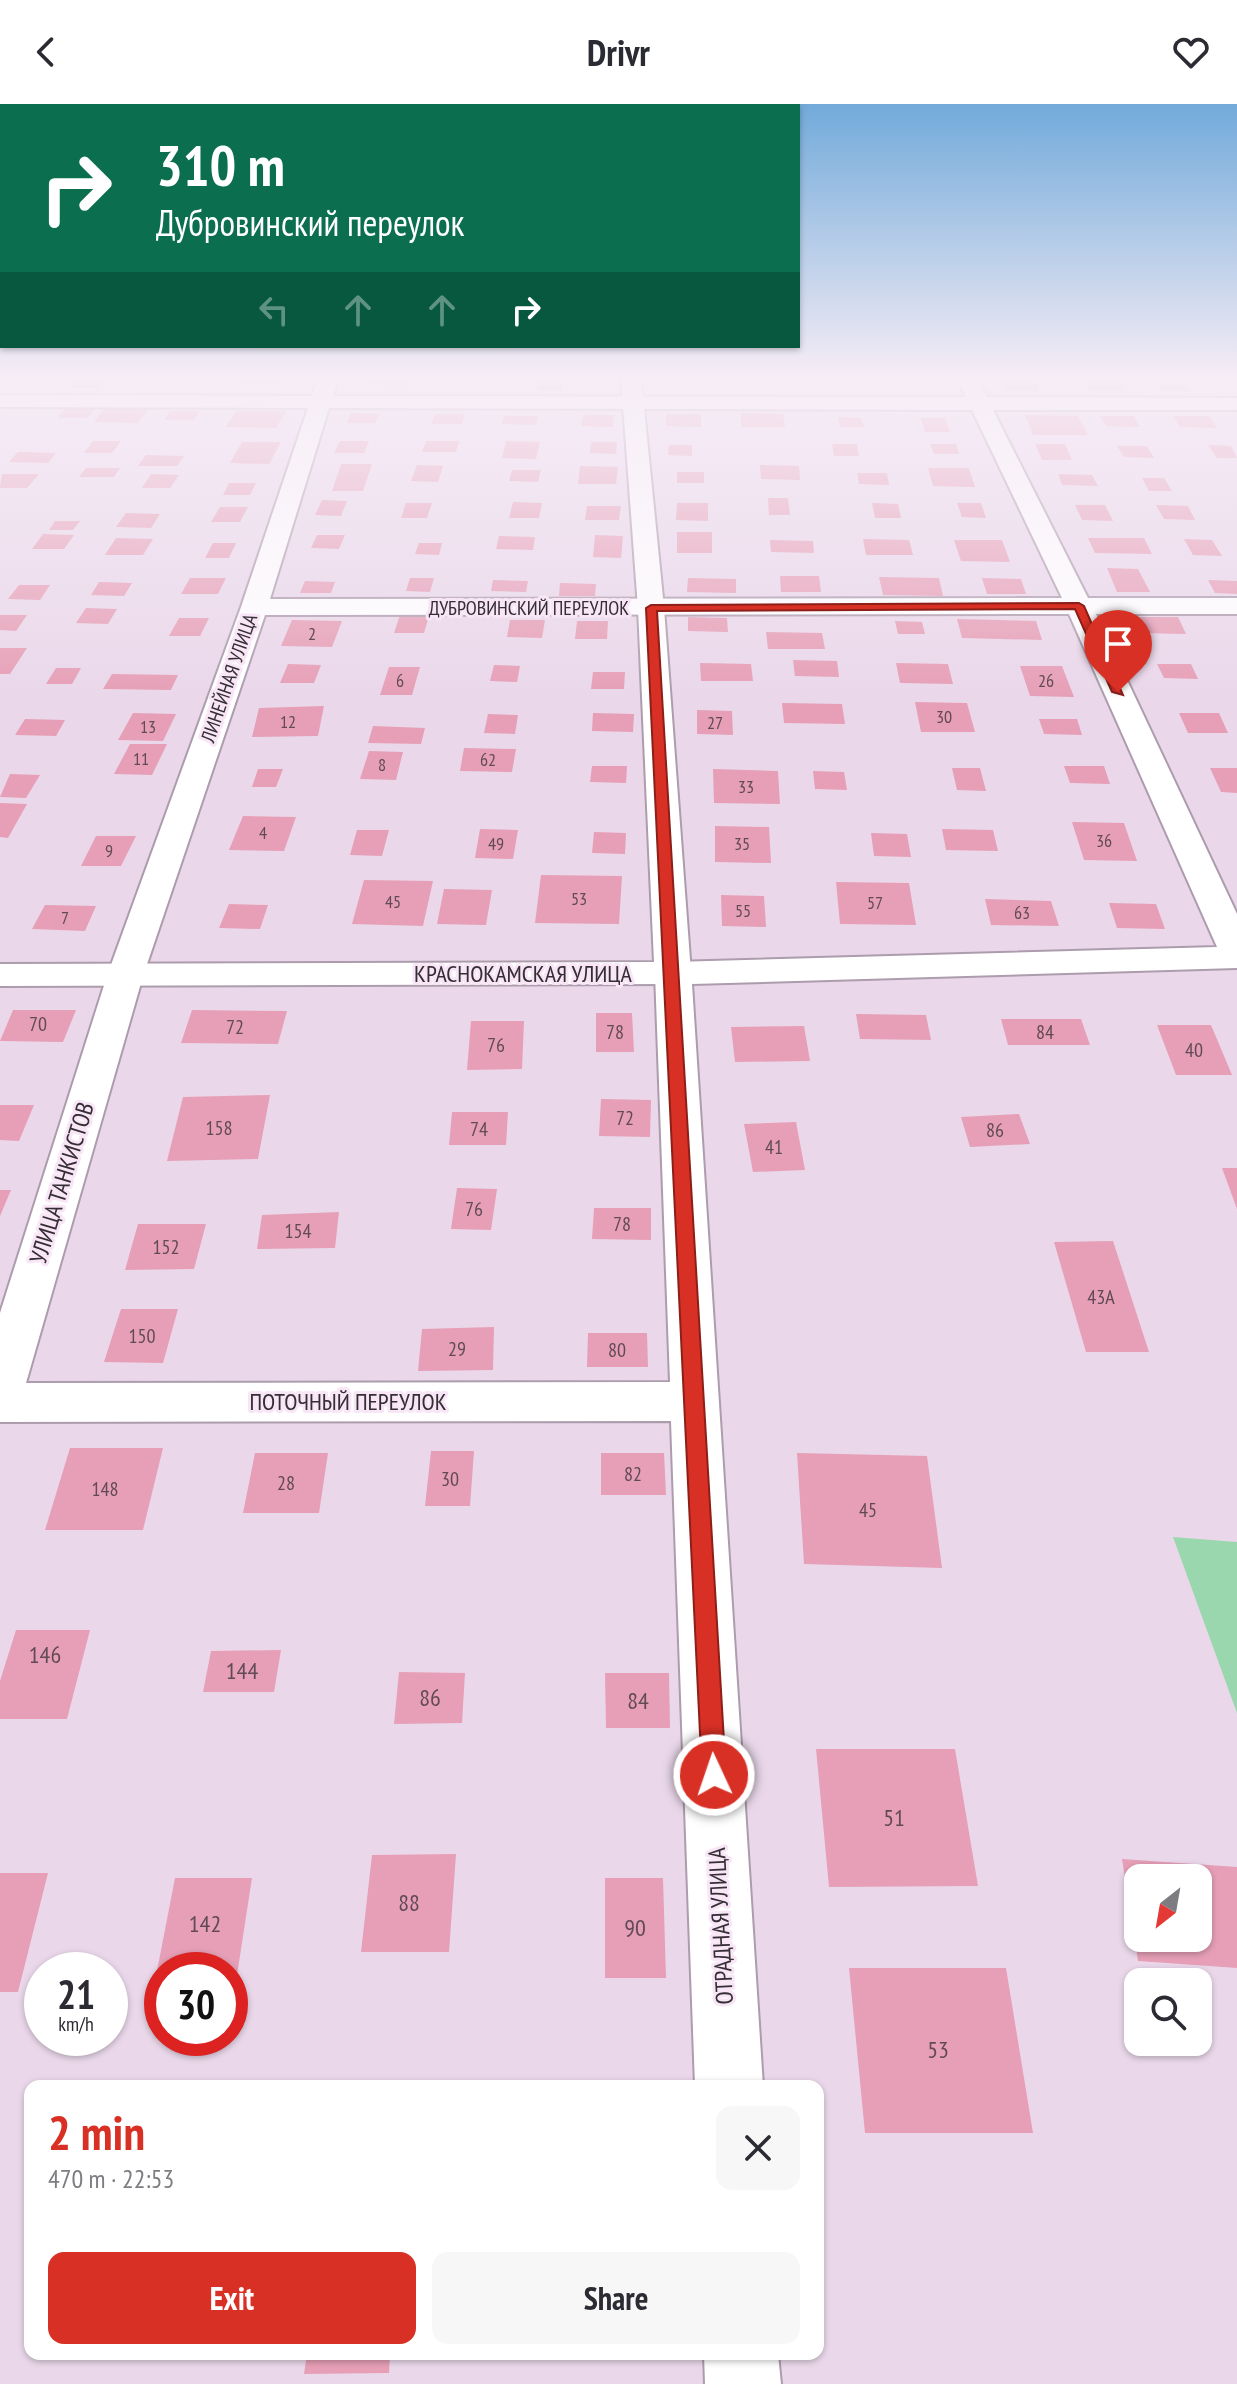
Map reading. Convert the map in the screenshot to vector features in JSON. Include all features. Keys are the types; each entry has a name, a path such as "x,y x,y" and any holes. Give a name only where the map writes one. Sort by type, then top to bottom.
{"street":[{"name":"ЛИНЕЙНАЯ УЛИЦА","path":"125,976 254,607 293,484"},
{"name":"ОТРАДНАЯ УЛИЦА","path":"641,484 673,973 729,2080"},
{"path":"1019,484 1079,606 1237,955"},
{"name":"ДУБРОВИНСКИЙ ПЕРЕУЛОК","path":"254,607 1237,606"},
{"name":"КРАСНОКАМСКАЯ УЛИЦА","path":"0,975 673,973 1237,955"},
{"name":"УЛИЦА ТАНКИСТОВ","path":"0,1389 125,976"},
{"name":"ПОТОЧНЫЙ ПЕРЕУЛОК","path":"0,1403 696,1401"},
{"path":"741,2360 743,2384"}],"green space":[{"path":"1173,1537 1237,1542 1237,1713"}],"building":[{"path":"1,484 30,484 27,488 0,488"},
{"path":"144,484 172,484 170,488 142,488"},
{"path":"228,484 255,484 250,495 223,495"},
{"path":"334,484 365,484 363,491 332,491"},
{"path":"974,484 975,487 933,486"},
{"path":"1145,484 1168,484 1172,491 1149,491"},
{"path":"768,498 788,498 790,515 769,515"},
{"path":"322,500 347,501 341,516 315,515"},
{"path":"513,502 542,503 539,518 509,518"},
{"path":"406,503 432,503 427,518 401,518"},
{"path":"677,503 708,503 708,521 676,520"},
{"path":"872,503 898,504 901,518 875,518"},
{"path":"957,503 981,503 986,518 962,517"},
{"path":"1075,505 1105,505 1113,521 1082,520"},
{"path":"1156,505 1188,506 1195,520 1164,519"},
{"path":"587,506 621,506 619,520 585,520"},
{"path":"220,507 248,507 240,522 211,522"},
{"path":"126,513 160,514 151,528 116,527"},
{"path":"55,521 80,521 73,530 49,530"},
{"path":"677,532 712,532 712,553 677,553"},
{"path":"43,534 74,535 64,549 32,549"},
{"path":"317,535 345,535 339,549 311,548"},
{"path":"595,535 623,536 621,558 593,557"},
{"path":"499,536 535,537 533,550 496,549"},
{"path":"116,538 153,539 143,555 105,555"},
{"path":"1088,538 1144,538 1152,554 1095,553"},
{"path":"863,539 909,540 913,555 866,555"},
{"path":"1184,539 1212,540 1222,556 1193,555"},
{"path":"770,540 813,541 814,553 771,552"},
{"path":"954,540 1002,540 1010,562 961,561"},
{"path":"213,543 236,543 229,558 205,558"},
{"path":"419,543 442,543 439,555 415,554"},
{"path":"1107,568 1138,569 1150,592 1117,592"},
{"path":"780,576 819,576 821,592 781,592"},
{"path":"879,577 939,578 943,596 883,595"},
{"path":"190,578 226,578 218,594 181,594"},
{"path":"410,578 434,578 430,592 406,591"},
{"path":"688,578 736,579 736,593 687,592"},
{"path":"982,578 1021,579 1026,594 987,594"},
{"path":"493,580 528,581 526,592 491,591"},
{"path":"1208,580 1237,581 1237,594 1215,593"},
{"path":"305,581 335,582 331,593 300,593"},
{"path":"99,582 132,583 124,596 91,595"},
{"path":"560,583 596,584 595,596 559,596"},
{"path":"19,585 50,585 40,600 8,599"},
{"path":"86,608 117,609 108,624 76,623"},
{"path":"0,615 27,615 16,631 0,630"},
{"path":"400,615 429,616 424,633 394,633"},
{"path":"688,617 727,618 728,632 688,631"},
{"path":"1134,617 1178,617 1186,634 1141,633"},
{"path":"179,618 209,618 200,636 169,636"},
{"path":"957,619 1036,621 1042,640 962,638"},
{"path":"292,620 342,621 332,647 281,646"},
{"path":"510,620 545,620 542,638 507,637"},
{"path":"577,621 608,621 607,639 575,639"},
{"path":"895,621 922,622 925,634 898,634"},
{"path":"766,632 822,633 825,649 768,649"},
{"path":"0,648 27,648 10,674 0,674"},
{"path":"793,660 837,661 839,677 795,676"},
{"path":"700,663 751,664 753,681 701,681"},
{"path":"896,663 948,664 953,684 900,683"},
{"path":"288,664 321,665 314,683 280,683"},
{"path":"1157,664 1191,664 1198,679 1164,678"},
{"path":"494,665 520,666 517,682 490,681"},
{"path":"1020,666 1062,666 1074,697 1030,696"},
{"path":"389,667 420,667 412,695 380,695"},
{"path":"56,668 81,668 72,684 46,684"},
{"path":"593,672 625,672 624,689 591,689"},
{"path":"112,674 178,675 171,690 103,689"},
{"path":"915,702 967,703 975,732 921,732"},
{"path":"782,703 842,704 845,724 784,723"},
{"path":"324,706 318,736 252,737 259,708"},
{"path":"697,710 732,711 733,735 697,734"},
{"path":"133,713 176,714 163,741 118,740"},
{"path":"593,713 634,714 633,732 592,731"},
{"path":"1179,713 1219,713 1228,733 1188,733"},
{"path":"488,714 518,715 515,734 484,733"},
{"path":"25,719 65,720 56,736 15,735"},
{"path":"1039,719 1077,719 1082,735 1044,734"},
{"path":"373,726 425,728 421,744 368,743"},
{"path":"130,744 167,744 152,775 114,774"},
{"path":"464,748 516,749 512,772 460,771"},
{"path":"369,751 403,752 396,780 360,779"},
{"path":"592,766 627,766 626,783 590,782"},
{"path":"1064,766 1104,766 1110,784 1070,783"},
{"path":"952,768 980,768 986,791 957,790"},
{"path":"1210,768 1237,768 1237,793 1221,792"},
{"path":"258,769 283,769 276,787 252,787"},
{"path":"713,769 778,771 780,804 714,803"},
{"path":"813,771 844,772 847,790 815,789"},
{"path":"10,774 40,775 26,798 0,797"},
{"path":"0,803 27,804 8,838 0,837"},
{"path":"243,816 296,817 284,851 229,850"},
{"path":"1072,822 1124,823 1137,861 1084,860"},
{"path":"715,826 769,827 771,863 715,862"},
{"path":"480,829 518,830 513,859 475,858"},
{"path":"942,829 993,830 998,851 946,850"},
{"path":"357,830 389,830 382,856 350,855"},
{"path":"594,832 626,833 625,854 592,853"},
{"path":"871,833 907,834 911,857 874,856"},
{"path":"96,836 136,836 121,866 81,866"},
{"path":"541,875 622,876 619,924 535,923"},
{"path":"364,880 433,881 423,926 352,924"},
{"path":"836,882 909,883 916,925 840,924"},
{"path":"444,889 492,890 486,925 437,924"},
{"path":"721,895 764,896 766,927 722,926"},
{"path":"985,899 1051,901 1059,926 991,925"},
{"path":"1109,903 1156,904 1165,929 1117,928"},
{"path":"229,904 268,905 260,929 219,928"},
{"path":"45,905 96,906 85,931 32,929"},
{"path":"13,1010 76,1010 63,1042 0,1041"},
{"path":"192,1010 287,1011 278,1044 181,1043"},
{"path":"596,1013 632,1013 634,1052 596,1052"},
{"path":"856,1014 926,1015 931,1040 860,1039"},
{"path":"1001,1019 1081,1019 1090,1045 1008,1045"},
{"path":"471,1021 524,1021 522,1069 467,1070"},
{"path":"1157,1025 1211,1025 1232,1075 1176,1075"},
{"path":"804,1026 810,1061 735,1062 731,1027"},
{"path":"270,1095 258,1159 167,1161 183,1097"},
{"path":"601,1099 651,1100 650,1137 599,1136"},
{"path":"0,1105 34,1105 19,1141 0,1140"},
{"path":"452,1112 508,1112 506,1145 449,1145"},
{"path":"1019,1114 1030,1144 970,1147 961,1117"},
{"path":"796,1122 805,1170 753,1172 744,1124"},
{"path":"1222,1168 1237,1168 1237,1209"},
{"path":"457,1188 497,1189 491,1230 451,1229"},
{"path":"0,1190 11,1190 0,1216"},
{"path":"594,1208 651,1208 651,1240 592,1239"},
{"path":"339,1212 335,1248 257,1249 262,1215"},
{"path":"138,1224 206,1224 194,1269 125,1270"},
{"path":"1113,1241 1149,1352 1086,1352 1054,1242"},
{"path":"121,1309 178,1309 163,1363 104,1362"},
{"path":"494,1327 493,1370 418,1371 422,1329"},
{"path":"588,1333 647,1333 648,1367 587,1367"},
{"path":"70,1448 163,1448 143,1530 45,1530"},
{"path":"431,1451 474,1451 470,1506 425,1506"},
{"path":"255,1453 328,1453 319,1513 243,1513"},
{"path":"601,1453 664,1453 666,1495 601,1495"},
{"path":"797,1453 927,1456 942,1568 804,1564"},
{"path":"16,1630 90,1630 67,1719 0,1719 0,1681"},
{"path":"281,1650 274,1692 203,1692 211,1651"},
{"path":"399,1672 465,1673 462,1723 394,1724"},
{"path":"605,1673 669,1673 670,1728 606,1728"},
{"path":"816,1749 955,1749 978,1886 829,1887"},
{"path":"456,1854 449,1952 361,1952 372,1855"},
{"path":"1122,1859 1194,1864 1124,1864 1124,1872"},
{"path":"1212,1865 1237,1867 1237,1968 1138,1961 1137,1952 1212,1952"},
{"path":"0,1873 48,1873 28,1952 24,1952 24,1968 18,1992 0,1992"},
{"path":"175,1878 252,1878 241,1952 161,1952"},
{"path":"605,1878 663,1878 666,1978 605,1978"},
{"path":"849,1968 1006,1968 1033,2133 865,2133"},
{"path":"306,2360 390,2360 389,2373 304,2374"}],"route":[{"path":"714,1775 675,1004 651,608 1079,606 1118,692"}]}
